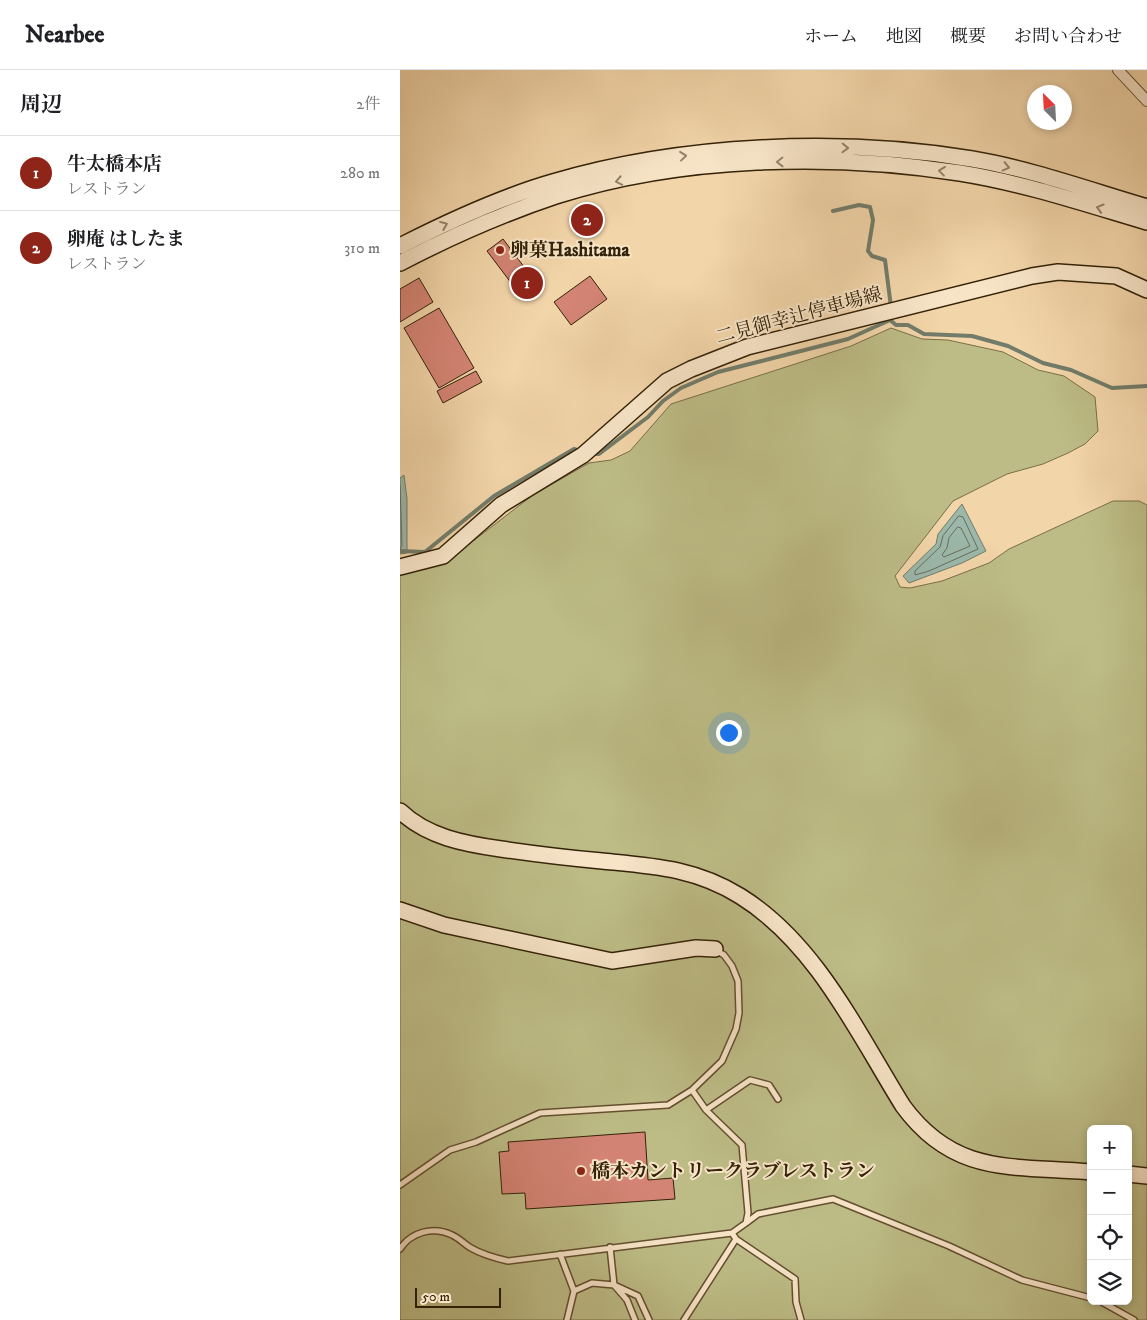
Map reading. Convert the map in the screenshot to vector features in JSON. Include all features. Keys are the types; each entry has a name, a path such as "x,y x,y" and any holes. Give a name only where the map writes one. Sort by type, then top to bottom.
{"street":[{"path":"1118,70 1147,101"},
{"path":"400,246 434,229 553,182 656,159 800,147 907,151 972,159 1030,173 1147,207"},
{"path":"400,263 495,218 558,196 668,172 774,162 832,161 893,165 961,173 1030,189 1147,222"},
{"name":"二見御幸辻停車場線","path":"400,567 443,556 502,505 583,455 667,380 747,347 1032,276 1058,272 1116,276 1147,290"},
{"path":"400,811 427,830 472,845 542,855 669,868 717,883 764,914 794,940 826,981 903,1106 912,1118 942,1145 962,1157 994,1164 1024,1169 1087,1172"},
{"path":"400,910 444,925 523,944 588,954 612,961 696,948 715,949"},
{"path":"1132,1174 1147,1176"}],"lane":[{"path":"400,1185 450,1150 476,1142 540,1113 668,1105 692,1090 722,1062 736,1029 739,1013 738,981 732,966 724,955 715,949"},
{"path":"706,1110 750,1080 769,1085 778,1099"},
{"path":"692,1090 706,1110 742,1145 748,1214 746,1223"},
{"path":"400,1249 411,1237 432,1231 453,1235 472,1248 492,1258 508,1260 732,1233 758,1214 833,1200 949,1246 1022,1280 1087,1297"},
{"path":"732,1233 736,1238 795,1279 796,1302 801,1320"},
{"path":"684,1320 736,1238"},
{"path":"610,1247 614,1286 627,1300 635,1320"},
{"path":"560,1254 574,1291 567,1320"},
{"path":"574,1291 592,1284 614,1286 638,1296 649,1320"},
{"path":"1107,1305 1134,1320"}],"shaded area":[{"path":"891,328 922,339 948,340 1003,352 1038,370 1064,376 1095,397 1098,431 1085,444 1043,464 1007,474 953,501 895,576 900,587 910,588 942,581 989,563 1009,549 1113,501 1139,501 1147,505 1147,1320 400,1320 400,571 438,563 460,551 533,495 589,463 611,460 630,451 671,404 851,346"}],"water":[{"path":"404,475 407,499 407,553 400,554 400,478"},
{"path":"962,504 986,551 962,563 909,583 903,576 936,544 938,534"}],"building":[{"path":"503,239 540,288 524,300 487,251"},
{"path":"590,276 607,299 571,325 554,302"},
{"path":"419,278 433,302 400,322 400,289"},
{"path":"439,308 474,368 439,388 404,328"},
{"path":"476,371 482,382 443,403 437,391"},
{"path":"645,1132 648,1180 673,1178 675,1199 526,1209 525,1193 502,1194 499,1152 509,1151 508,1142"}],"waterway":[{"path":"833,211 859,205 870,207 873,220 868,251 872,256 885,260 891,307"},
{"path":"591,454 599,454 648,417 663,401 681,388 718,372 848,339 890,320 896,325 908,325 924,334 972,336 1008,346 1043,363 1071,370 1112,388 1147,386"},
{"path":"400,551 425,552 494,496 574,449 580,451"}],"place":[{"name":"卵庵 はしたま","path":"587,220"},
{"name":"卵菓Hashitama","path":"500,250"},
{"name":"牛太橋本店","path":"527,283"},
{"name":"橋本カントリークラブレストラン","path":"581,1171"}]}
